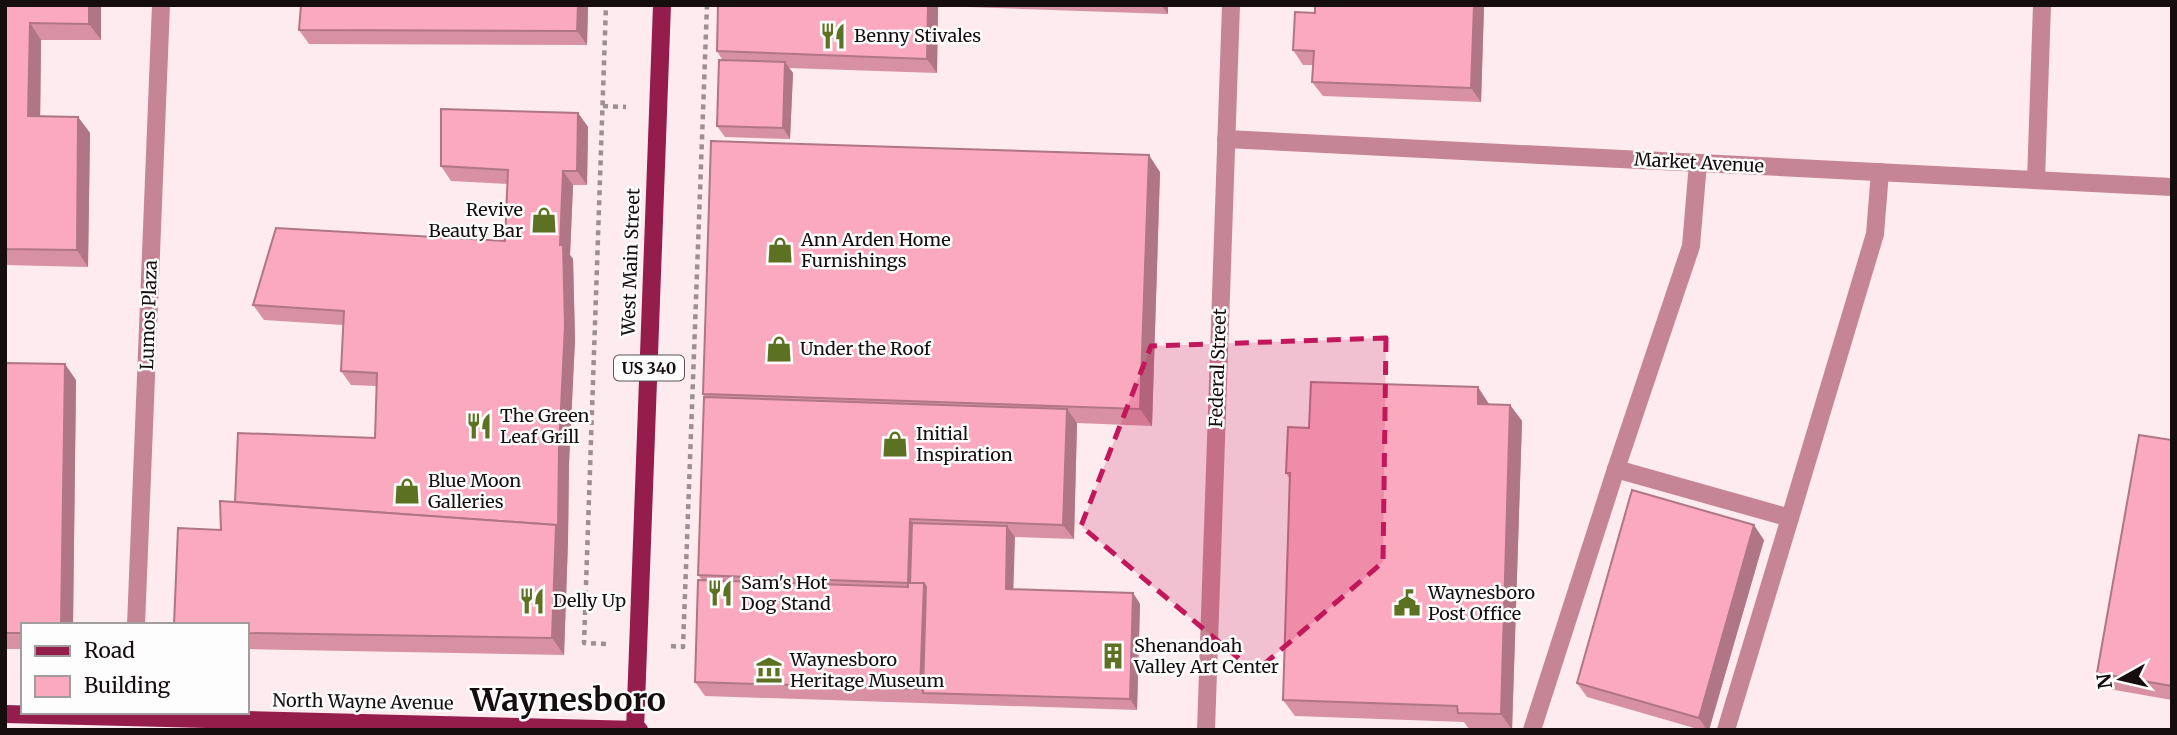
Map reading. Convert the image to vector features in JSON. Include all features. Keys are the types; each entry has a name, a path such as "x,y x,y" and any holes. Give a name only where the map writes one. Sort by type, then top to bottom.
{"main road":[{"name":"West Main Street","path":"637,730 662,5"},
{"name":"North Wayne Avenue","path":"5,714 132,720 637,730"}],"street":[{"name":"Lumos Plaza","path":"136,623 161,5"},
{"name":"Federal Street","path":"1206,730 1231,5"},
{"path":"2036,180 2042,5"},
{"name":"Market Avenue","path":"1226,139 2172,187"},
{"path":"1532,730 1691,246 1698,163"},
{"path":"1726,730 1875,234 1880,172"},
{"path":"1616,470 1790,518"}],"highlighted area":[{"path":"1386,338 1383,562 1255,672 1081,526 1151,346"}],"building":[{"path":"5,5 89,5 89,24 30,23 28,116 78,117 77,250 5,249"},
{"path":"301,5 578,5 577,31 299,30"},
{"name":"Benny Stivales","path":"718,5 928,5 927,59 717,51"},
{"path":"1315,5 1474,5 1471,88 1312,82 1314,51 1293,50 1295,12 1315,13"},
{"path":"719,60 785,62 783,128 717,126"},
{"path":"441,109 578,113 577,171 563,171 560,245 563,245 565,325 558,527 235,502 238,433 375,438 377,373 341,371 344,311 253,305 276,228 505,241 508,170 441,166"},
{"path":"711,141 1149,155 1140,409 703,394"},
{"path":"5,363 65,364 61,623 21,623 21,633 5,633"},
{"name":"Waynesboro Post Office","path":"1311,382 1478,387 1478,404 1510,405 1501,714 1458,713 1457,706 1283,700 1290,473 1286,473 1288,427 1309,428"},
{"path":"704,397 1067,409 1063,525 910,519 908,583 698,575"},
{"path":"2139,435 2172,440 2172,686 2097,673"},
{"path":"1632,490 1754,525 1699,718 1577,683"},
{"path":"220,501 556,525 552,638 248,633 248,623 174,623 178,528 221,530"},
{"path":"912,523 1007,526 1006,589 1133,593 1130,699 923,693 926,587 924,583 910,583"},
{"path":"698,580 908,587 908,583 924,583 920,689 695,682"}],"place":[{"name":"Benny Stivales","path":"833,36"},
{"name":"Revive Beauty Bar","path":"544,220"},
{"name":"Ann Arden Home Furnishings","path":"780,250"},
{"name":"Under the Roof","path":"779,349"},
{"name":"The Green Leaf Grill","path":"479,426"},
{"name":"Initial Inspiration","path":"895,444"},
{"name":"Blue Moon Galleries","path":"407,491"},
{"name":"Sam's Hot Dog Stand","path":"720,593"},
{"name":"Delly Up","path":"532,601"},
{"name":"Waynesboro Post Office","path":"1407,603"},
{"name":"Shenandoah Valley Art Center","path":"1113,656"},
{"name":"Waynesboro Heritage Museum","path":"769,670"}],"district":[{"name":"Waynesboro","path":"568,700"}]}
